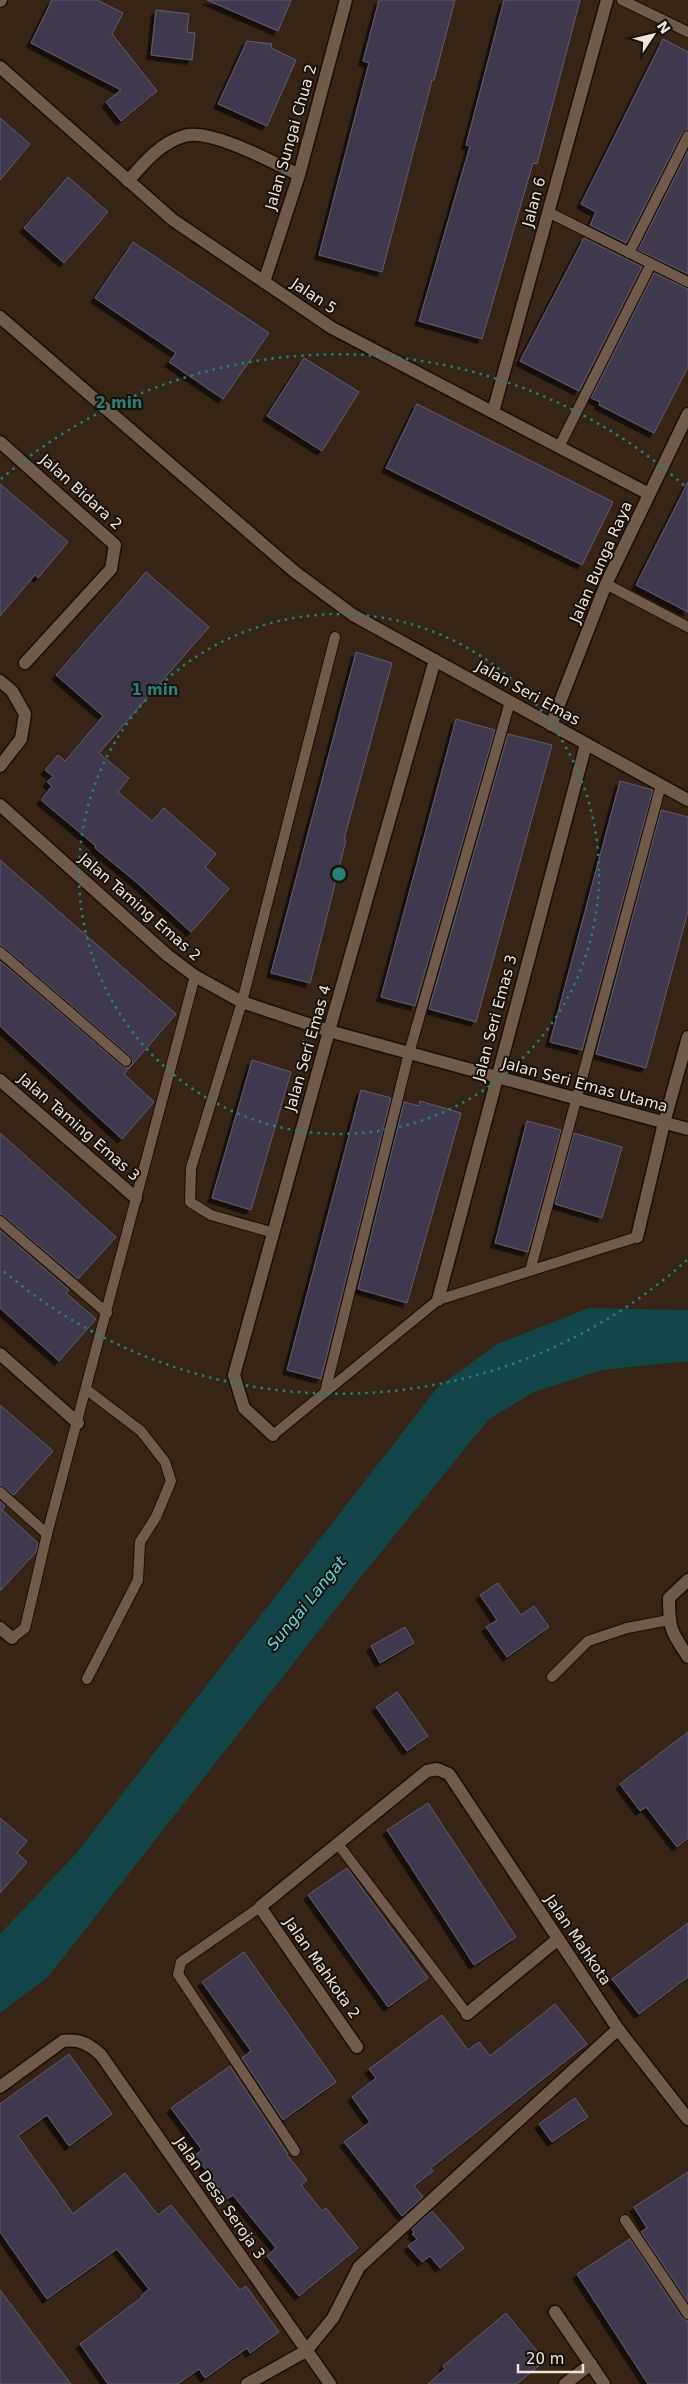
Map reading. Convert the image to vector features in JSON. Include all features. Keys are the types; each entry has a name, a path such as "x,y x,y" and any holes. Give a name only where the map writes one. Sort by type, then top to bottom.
{"street":[{"name":"Jalan Sungai Chua 2","path":"264,282 299,175 346,0"},
{"name":"Jalan 6","path":"493,412 607,0"},
{"name":"Jalan 5","path":"0,67 173,220 332,328 649,494"},
{"path":"128,181 146,160 164,145 186,135 208,136 236,145 299,175"},
{"name":"Jalan Seri Emas","path":"0,317 295,572 353,615 688,800"},
{"name":"Jalan Bunga Raya","path":"551,725 606,584 688,414"},
{"name":"Jalan Bidara 2","path":"0,442 115,545 111,569 25,664"},
{"name":"Jalan Seri Emas 4","path":"273,1435 244,1408 234,1375 329,1031 435,660"},
{"path":"0,681 12,692 25,714 21,739 0,766"},
{"name":"Jalan Seri Emas 3","path":"438,1300 586,744"},
{"name":"Jalan Taming Emas 2","path":"0,805 167,955 196,976 242,1002 329,1031"},
{"name":"Jalan Seri Emas Utama","path":"329,1031 688,1129"},
{"path":"637,1237 664,1122 688,1037"},
{"name":"Jalan Taming Emas 3","path":"0,1080 136,1198"},
{"path":"0,1354 78,1423"},
{"path":"688,1580 669,1598 671,1632 688,1657"},
{"path":"0,1628 12,1638"},
{"name":"Jalan Mahkota","path":"338,1844 427,1771 438,1769 449,1774 618,2029 688,2119"},
{"path":"260,1907 338,1844"},
{"name":"Jalan Mahkota 2","path":"260,1907 357,2047"},
{"path":"466,2014 558,1939"},
{"path":"247,2384 306,2351 333,2318 359,2267 618,2029"},
{"name":"Jalan Desa Seroja 3","path":"0,2087 63,2041 75,2040 89,2044 101,2055 330,2384"},
{"path":"556,2312 604,2384"},
{"path":"565,2384 591,2364"}],"lane":[{"path":"622,0 688,32"},
{"path":"629,253 688,136"},
{"path":"548,212 688,282"},
{"path":"559,447 652,264"},
{"path":"606,584 688,627"},
{"path":"274,1232 211,1215 190,1202 191,1168 242,1002 335,637"},
{"path":"325,1392 409,1053 510,702"},
{"path":"530,1271 574,1099 661,785"},
{"path":"0,952 126,1061"},
{"path":"12,1638 25,1628 47,1534 196,976"},
{"path":"0,1221 107,1312"},
{"path":"273,1435 438,1300 637,1237"},
{"path":"87,1390 141,1431 165,1462 171,1481 156,1517 140,1542 138,1580 87,1679"},
{"path":"0,1492 47,1534"},
{"path":"552,1677 588,1641 627,1628 669,1620"},
{"path":"338,1844 466,2014"},
{"path":"260,1907 181,1962 178,1974 295,2151"},
{"path":"625,2220 688,2314"}],"water":[{"name":"Sungai Langat","path":"589,1308 688,1310 688,1361 601,1370 534,1392 488,1420 356,1583 48,1977 0,2013 0,1934 75,1855 437,1388 497,1344"}],"building":[{"path":"52,0 97,0 123,13 112,34 157,91 121,121 106,102 121,90 31,43"},
{"path":"207,0 291,0 278,31"},
{"path":"379,0 455,0 382,272 319,255 369,63 363,61"},
{"path":"504,0 580,0 537,164 533,163 482,339 419,321 470,146 466,145"},
{"path":"156,10 189,14 187,32 195,33 192,60 151,55"},
{"path":"663,39 688,52 688,129 682,133 626,243 590,225 596,212 581,204"},
{"path":"247,41 272,44 271,48 296,60 267,126 218,104"},
{"path":"0,118 30,144 0,180"},
{"path":"688,151 688,274 638,250"},
{"path":"68,177 108,212 64,263 24,228"},
{"path":"584,238 642,267 579,391 520,361"},
{"path":"133,242 269,333 223,399 169,362 176,353 95,298"},
{"path":"654,273 688,289 688,367 654,433 599,405 600,402 591,398"},
{"path":"304,358 359,392 322,451 267,416"},
{"path":"417,404 613,502 582,565 386,468"},
{"path":"688,482 688,612 636,585"},
{"path":"0,484 68,542 38,578 35,575 0,616"},
{"path":"146,572 209,627 99,753 129,778 118,792 152,821 164,808 216,854 205,867 229,889 191,932 135,881 95,848 96,846 41,800 52,786 47,782 53,776 45,770 58,755 65,761 103,716 56,675"},
{"path":"356,652 392,663 344,839 346,840 310,983 271,973"},
{"path":"456,719 495,730 415,1006 381,997"},
{"path":"508,734 552,745 476,1022 429,1009"},
{"path":"620,781 653,790 582,1050 550,1042"},
{"path":"661,810 688,817 688,911 646,1068 596,1054"},
{"path":"0,860 176,1014 124,1074 154,1102 122,1139 0,1026 0,961 122,1066 128,1068 133,1063 130,1056 0,945"},
{"path":"252,1060 291,1072 251,1210 212,1198"},
{"path":"361,1090 391,1098 321,1379 287,1370"},
{"path":"420,1101 461,1113 407,1303 358,1289 404,1102 419,1106"},
{"path":"527,1121 561,1130 528,1252 495,1243"},
{"path":"0,1133 116,1237 78,1279 0,1214"},
{"path":"574,1133 622,1147 602,1218 555,1204"},
{"path":"0,1230 69,1290 66,1293 96,1319 59,1361 0,1308"},
{"path":"0,1405 53,1451 14,1495 0,1485"},
{"path":"0,1501 5,1506 2,1510 38,1543 36,1552 0,1591"},
{"path":"498,1583 521,1615 534,1606 549,1627 507,1657 486,1627 497,1620 480,1595"},
{"path":"405,1627 414,1643 380,1663 371,1646"},
{"path":"397,1692 428,1736 407,1751 376,1707"},
{"path":"688,1732 688,1838 677,1847 646,1807 640,1811 620,1784"},
{"path":"428,1803 516,1937 474,1965 387,1830"},
{"path":"0,1818 27,1841 17,1853 27,1862 0,1893"},
{"path":"347,1868 428,1978 388,2007 308,1895"},
{"path":"688,1923 688,1977 639,2014 612,1979"},
{"path":"244,1952 336,2082 283,2120 242,2058 251,2051 202,1982"},
{"path":"555,2004 587,2044 431,2168 433,2171 414,2186 423,2197 402,2216 344,2142 370,2122 352,2097 376,2078 369,2069 442,2015 468,2050 479,2042 490,2056"},
{"path":"69,2054 112,2114 69,2146 47,2115 18,2136 73,2214 125,2173 158,2215 171,2205 240,2290 246,2286 279,2332 250,2353 247,2348 205,2378 199,2369 178,2384 108,2384 80,2344 142,2297 149,2289 117,2249 47,2299 0,2232 0,2104"},
{"path":"230,2066 287,2155 307,2180 301,2185 322,2211 326,2208 358,2248 299,2296 267,2256 276,2248 233,2195 227,2199 195,2155 202,2150 171,2108"},
{"path":"575,2098 588,2117 552,2142 539,2124"},
{"path":"688,2172 688,2302 641,2232 647,2228 634,2207"},
{"path":"432,2211 464,2248 440,2268 430,2256 422,2262 408,2246 417,2239 412,2234 414,2232 412,2229"},
{"path":"630,2239 682,2318 688,2321 688,2384 648,2384 577,2274"},
{"path":"0,2290 58,2367 71,2384 0,2384"},
{"path":"506,2313 545,2361 517,2384 428,2384 445,2369 443,2366"}]}
